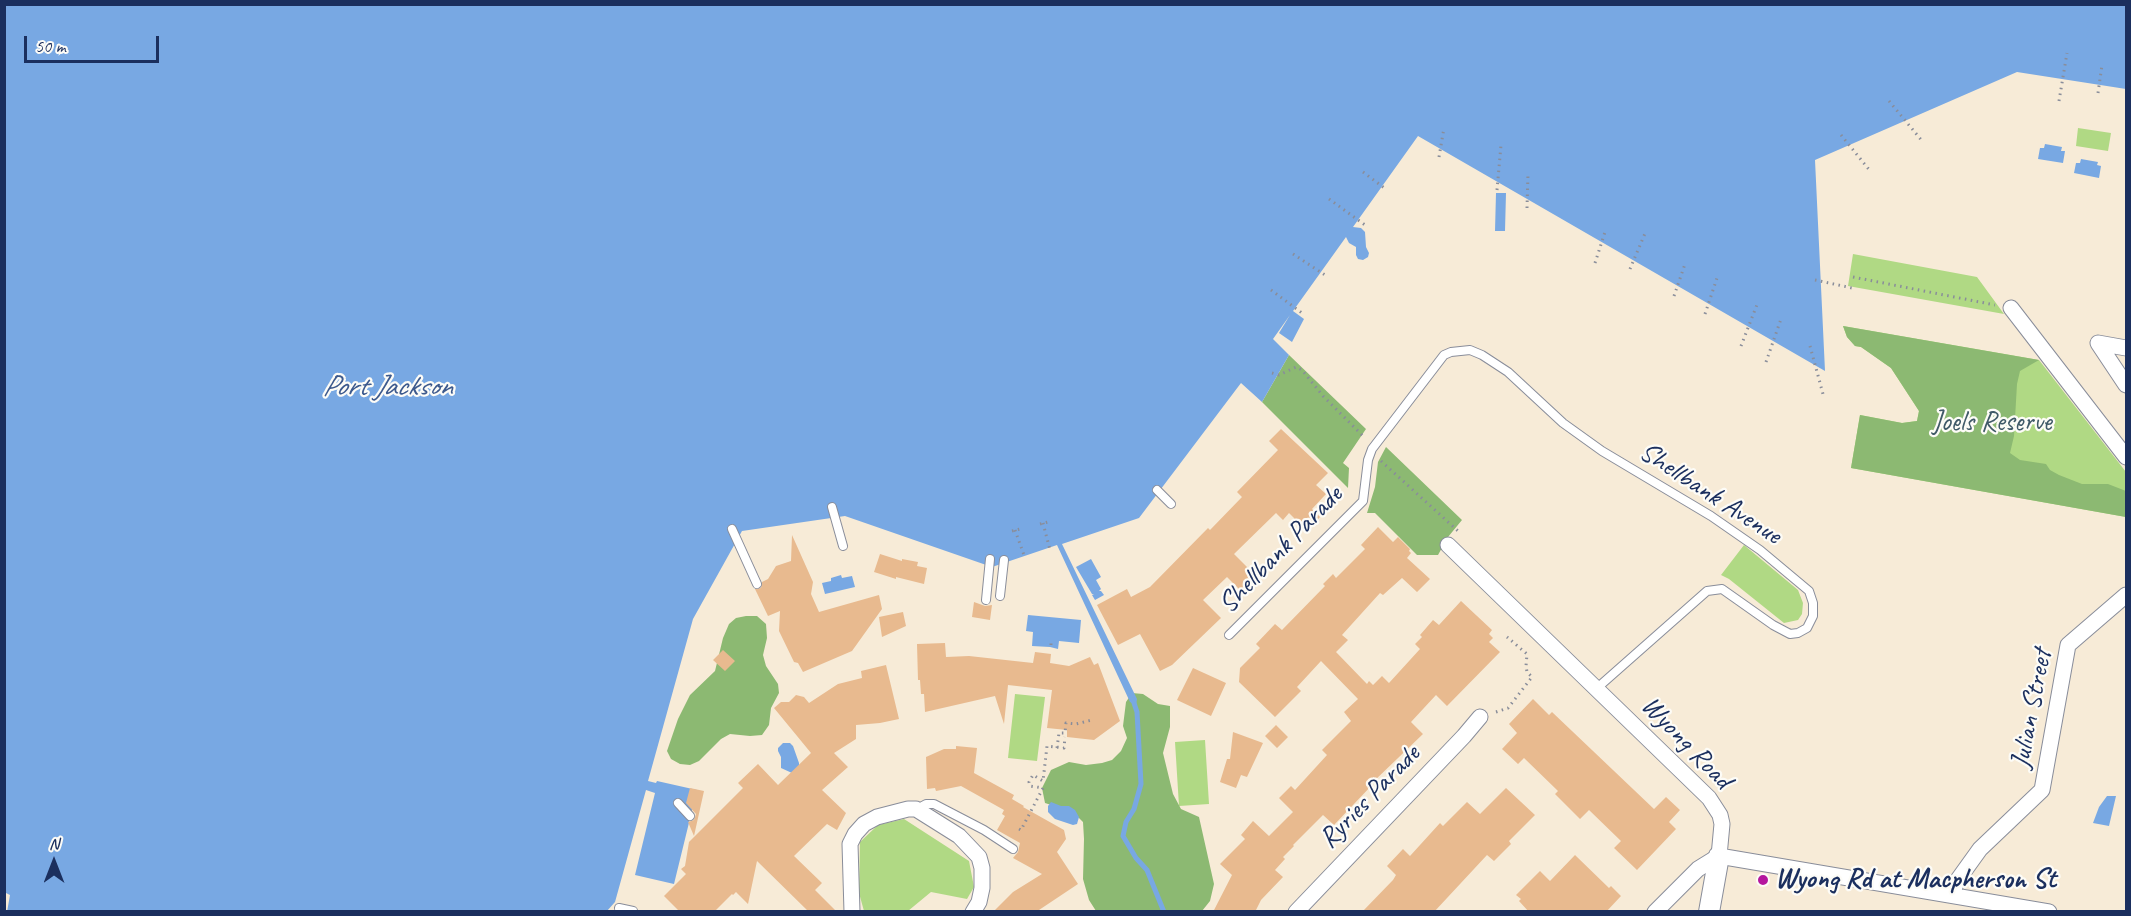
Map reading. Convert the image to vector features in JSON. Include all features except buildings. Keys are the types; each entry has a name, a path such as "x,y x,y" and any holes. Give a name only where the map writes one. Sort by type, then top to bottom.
{"street":[{"path":"2011,308 2127,457"},
{"path":"2127,348 2098,342 2127,384"},
{"name":"Wyong Road","path":"1448,545 1709,798 1720,815 1722,824 1719,856"},
{"name":"Julian Street","path":"1952,895 1957,880 1980,849 2042,790 2068,645 2127,595"},
{"name":"Ryries Parade","path":"1296,912 1480,717"},
{"path":"852,912 850,844 855,834 864,824 877,817 908,808 916,809 959,836 979,857 982,868 982,888 979,902 973,912"},
{"path":"1709,912 1719,856"},
{"path":"1654,912 1698,869 1719,856 2049,912"}],"lane":[{"name":"Shellbank Avenue","path":"1368,460 1375,444 1444,354 1451,351 1470,350 1509,372 1563,423 1594,445 1721,523 1760,550 1809,591 1813,603 1813,616 1807,628 1790,634 1773,625 1722,589 1707,591 1596,689"},
{"name":"Shellbank Parade","path":"1229,635 1363,501 1368,460"},
{"path":"1157,490 1171,504"},
{"path":"832,507 843,546"},
{"path":"732,529 757,584"},
{"path":"986,600 990,559"},
{"path":"1000,596 1004,560"},
{"path":"678,803 690,816"},
{"path":"916,809 926,804 934,804 984,830 1013,849"},
{"path":"619,908 633,911"}],"path":[{"path":"2059,101 2067,53"},
{"path":"2098,93 2103,65"},
{"path":"1889,101 1923,142"},
{"path":"1439,157 1444,128"},
{"path":"1841,135 1871,172"},
{"path":"1497,190 1501,145"},
{"path":"1363,172 1387,190"},
{"path":"1527,208 1528,174"},
{"path":"1329,200 1365,225"},
{"path":"1630,269 1646,231"},
{"path":"1595,263 1605,232"},
{"path":"1293,254 1325,275"},
{"path":"1674,296 1685,264"},
{"path":"1705,314 1718,275"},
{"path":"1853,277 2011,308"},
{"path":"1815,280 1852,288"},
{"path":"1271,290 1302,312"},
{"path":"1741,346 1758,302"},
{"path":"1766,362 1781,319"},
{"path":"1810,346 1823,394"},
{"path":"1272,373 1279,375 1296,366 1302,370 1323,396 1363,436"},
{"path":"1380,459 1402,482 1456,528"},
{"path":"1044,524 1050,550"},
{"path":"1016,531 1025,558"},
{"path":"1480,717 1508,708 1532,677 1527,672 1525,663 1527,654 1507,637"},
{"path":"1057,748 1059,733 1065,733 1066,723 1076,724 1092,720"},
{"path":"1019,829 1021,830 1043,788 1030,786 1029,782 1033,775 1043,781 1047,746 1064,748 1065,737"}],"green space":[{"path":"2078,128 2111,133 2108,151 2076,146"},
{"path":"1853,254 1977,277 2004,314 1848,286"},
{"name":"Joels Reserve","path":"1843,326 2039,360 2126,472 2126,517 1851,468 1860,415 1902,423 1917,421 1919,411 1891,368 1861,347 1855,346 1847,337"},
{"name":"Joels Reserve","path":"1843,326 2039,360 2020,371 2014,436 2010,453 2020,460 2046,464 2050,470 2059,475 2082,484 2108,484 2126,491 2126,517 1851,468 1860,415 1902,423 1917,421 1919,411 1891,368 1861,347 1855,346 1847,337"},
{"path":"1289,355 1366,429 1343,463 1349,468 1348,488 1262,402"},
{"path":"1386,447 1462,520 1448,537 1438,555 1417,555 1375,513 1367,513 1375,487 1378,462"},
{"path":"1744,545 1798,590 1803,603 1802,614 1798,620 1784,623 1721,575"},
{"path":"757,616 766,624 767,638 763,655 766,666 778,684 779,693 771,708 769,725 762,735 730,734 721,739 699,761 690,765 680,764 671,759 667,751 678,719 690,695 715,671 729,624 736,618"},
{"path":"1132,693 1143,694 1158,704 1170,706 1170,727 1163,753 1173,794 1181,809 1199,817 1214,884 1210,901 1202,911 1096,911 1089,900 1083,879 1083,822 1073,812 1045,803 1042,788 1051,770 1069,762 1086,765 1102,763 1112,760 1121,751 1127,738 1123,726 1126,702"},
{"path":"1015,694 1045,697 1037,761 1008,758"},
{"path":"1205,740 1209,804 1179,806 1175,742"},
{"path":"904,819 969,861 974,887 967,899 931,892 908,911 864,911 859,893 860,842 878,825"}],"water":[{"name":"Port Jackson","path":"2126,4 2126,89 2017,72 1815,160 1825,371 1418,136 1353,227 1361,228 1365,232 1368,257 1363,260 1358,259 1356,247 1349,243 1346,237 1293,311 1304,319 1292,342 1279,333 1290,315 1273,339 1289,355 1262,402 1241,383 1139,518 1062,544 1137,699 1136,705 1130,702 1057,545 992,567 845,516 742,531 693,619 648,781 697,790 674,884 635,875 655,793 646,790 615,902 607,911 7,912 10,895 4,892 4,5"},
{"path":"2045,144 2062,147 2061,151 2065,151 2063,163 2038,159 2040,148 2044,148"},
{"path":"2081,159 2098,162 2097,165 2101,166 2099,178 2074,173 2076,163 2080,163"},
{"path":"1496,193 1506,193 1505,231 1495,231"},
{"path":"1091,559 1101,577 1096,580 1101,589 1099,591 1104,595 1095,600 1092,595 1094,594 1076,567"},
{"path":"841,575 842,578 852,576 855,587 825,594 822,583"},
{"path":"1028,615 1081,620 1079,643 1059,641 1058,649 1032,646 1033,632 1026,631"},
{"path":"783,743 790,743 793,746 799,763 799,767 792,773 781,768 778,748"},
{"path":"2107,796 2116,796 2109,826 2093,823 2099,807"},
{"path":"1051,802 1069,806 1075,810 1079,817 1077,824 1073,825 1055,819 1048,812"}],"waterway":[{"path":"1133,700 1137,712 1141,784 1123,836 1136,858 1147,870 1164,912"}],"place":[{"name":"Wyong Rd at Macpherson St","path":"1763,880"}]}
